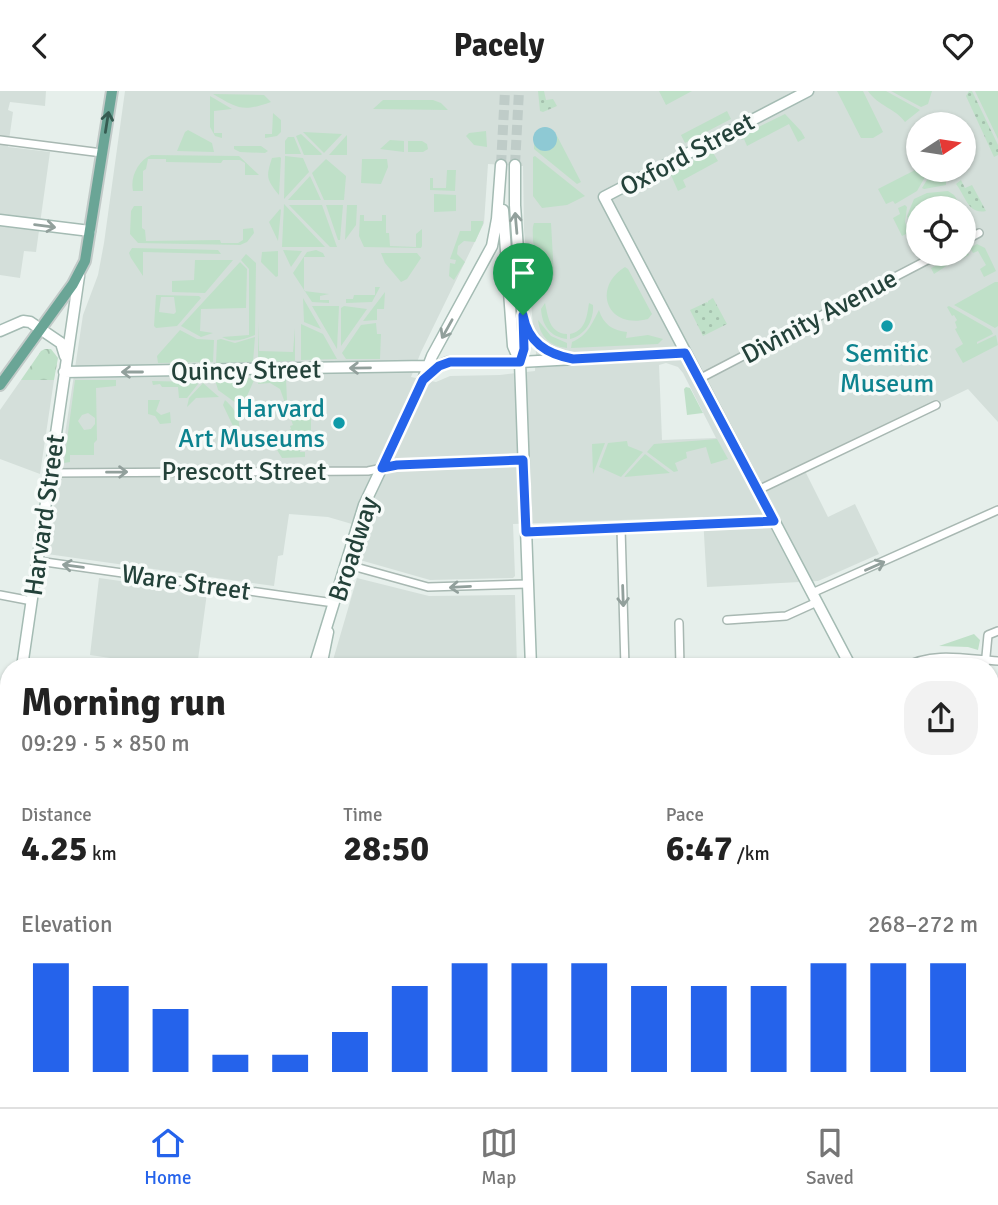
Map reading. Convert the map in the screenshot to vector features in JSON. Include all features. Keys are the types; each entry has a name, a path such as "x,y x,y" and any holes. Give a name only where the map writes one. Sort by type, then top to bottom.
{"main road":[{"path":"0,385 79,274 86,259 112,91"},
{"name":"Oxford Street","path":"685,353 604,197 808,91"},
{"name":"Broadway","path":"316,658 360,514 428,366 492,246 501,165 513,346 520,362"},
{"path":"515,165 515,211 523,315 524,349 520,362 531,658"},
{"path":"0,220 90,231"},
{"name":"Harvard Street","path":"23,658 79,274"},
{"path":"523,315 527,330 537,344 551,353 573,359"},
{"path":"0,331 24,321 40,329 62,344 65,368"},
{"path":"423,380 448,362 520,362 685,353 846,658"},
{"name":"Quincy Street","path":"65,368 428,366"},
{"name":"Broadway","path":"324,658 328,625"}],"street":[{"path":"0,141 102,153"},
{"name":"Divinity Avenue","path":"699,379 916,266"},
{"path":"758,490 936,405"},
{"name":"Prescott Street","path":"49,473 368,471 397,465 523,460"},
{"path":"727,620 786,616 814,598 998,510"},
{"path":"526,532 774,521"},
{"path":"621,528 625,658"},
{"name":"Ware Street","path":"38,562 334,603"},
{"path":"345,564 430,588 528,584"},
{"path":"0,595 32,601"},
{"path":"679,623 680,658"},
{"path":"986,658 988,635 998,631"},
{"path":"928,658 956,658"}],"shaded area":[{"path":"0,91 46,91 45,106 10,102 8,110 13,112 8,147 50,152 36,252 24,251 20,278 0,275"},
{"path":"125,91 998,91 998,422 968,389 941,402 938,400 802,465 828,517 855,504 879,554 818,581 707,587 703,517 513,524 513,578 430,580 360,560 369,529 328,517 289,514 283,555 278,556 274,586 47,554 83,315 98,275","holes":["488,164 523,166 524,230 533,325 537,333 535,371 450,376 436,382 411,377 484,223","666,363 678,367 683,373 716,438 662,440 659,365"]},
{"path":"21,380 54,380 40,474 0,459 0,410"},
{"path":"99,578 207,593 198,658 110,658 90,655"},
{"path":"357,578 429,596 515,595 517,658 334,658"}],"green space":[{"path":"538,91 544,91 546,100 553,99 557,106 540,111"},
{"path":"659,91 692,91 666,105"},
{"path":"837,91 863,91 883,132 873,138 861,138"},
{"path":"868,91 886,91 920,110 906,112 905,122"},
{"path":"891,91 932,91 928,104 921,107"},
{"path":"972,91 998,145 998,155 994,157 976,118 976,112 973,112 966,96"},
{"path":"975,91 998,91 998,139"},
{"path":"213,94 264,95 271,102 247,108 229,103"},
{"path":"210,96 232,109 214,111 214,133 222,133 222,138 215,136 210,127"},
{"path":"383,100 433,100 448,110 373,109"},
{"path":"727,111 731,119 685,143 681,135"},
{"path":"273,113 281,120 281,132 277,136 265,138 265,134 272,134"},
{"path":"785,114 805,138 798,142 789,124 747,146 744,139 742,140 740,136"},
{"path":"188,130 212,143 214,152 177,151"},
{"path":"486,131 487,147 474,145 466,136 469,133"},
{"path":"303,132 342,134 324,153"},
{"path":"301,134 321,155 304,155 296,136"},
{"path":"556,134 581,182 577,184 534,149 534,144 545,151 551,149 556,143"},
{"path":"346,136 347,155 329,155"},
{"path":"288,137 294,137 301,154 285,154 285,141"},
{"path":"390,140 404,141 404,152 380,149"},
{"path":"408,141 422,141 427,144 428,149 423,152 408,152"},
{"path":"234,146 261,146 268,151 240,152 234,149"},
{"path":"712,151 718,161 683,180 686,187 678,191 670,173"},
{"path":"151,155 239,156 259,175 245,175 245,163 240,160 223,160 221,163 148,159 143,171 143,191 133,191 136,170 142,161"},
{"path":"285,156 303,158 309,172 284,199"},
{"path":"535,156 585,196 567,205 542,208 533,196"},
{"path":"280,157 279,195 269,181 268,174 272,158"},
{"path":"326,159 346,176 344,200 324,200 312,173"},
{"path":"362,159 387,159 388,167 381,184 361,183"},
{"path":"447,170 456,170 455,191 430,190 430,178 433,178 433,188 446,188"},
{"path":"906,175 906,182 922,182 917,191 895,204 893,201 886,204 878,189"},
{"path":"310,176 321,200 288,200"},
{"path":"926,182 946,182 946,185 922,188"},
{"path":"962,182 965,188 972,185 986,211 976,210 976,196 964,196 956,184"},
{"path":"948,191 955,196 920,196"},
{"path":"434,194 456,195 456,211 434,212"},
{"path":"284,204 325,247 282,247"},
{"path":"289,205 322,205 337,247 330,247"},
{"path":"326,205 343,205 340,240 338,240"},
{"path":"347,205 357,205 356,225 345,240"},
{"path":"134,206 142,206 142,228 145,230 146,241 220,240 221,243 238,243 243,240 243,229 253,228 254,233 247,242 240,245 138,243 130,234 131,211"},
{"path":"906,206 906,234 902,236 893,218 900,214 898,208"},
{"path":"281,210 278,241 269,222"},
{"path":"360,215 364,215 364,221 382,221 382,215 386,215 386,233 389,233 390,246 416,247 416,234 422,229 421,248 364,247 359,236"},
{"path":"471,221 483,221 483,224 475,242 464,241 458,246 457,254 465,262 454,280 449,276 450,263 455,264 456,260 450,259 460,231 471,231"},
{"path":"534,223 551,223 554,276 535,252"},
{"path":"976,245 985,248 996,271 984,277 980,269 986,265 976,252"},
{"path":"132,248 218,250 221,254 143,252 143,276 129,253"},
{"path":"283,250 302,251 291,267"},
{"path":"316,250 325,257 304,257 304,290 293,273 307,252"},
{"path":"278,251 276,277 261,262 262,252"},
{"path":"381,253 417,253 421,258 407,279 401,282 385,263"},
{"path":"246,254 256,263 255,335 231,340 222,337 249,335 249,269 241,260"},
{"path":"195,260 233,260 205,293 172,292 172,281 194,280"},
{"path":"240,262 247,269 246,308 201,309 200,331 213,333 201,337 181,326"},
{"path":"935,266 946,266 934,274 931,268"},
{"path":"625,267 652,314 648,319 634,321 622,318 608,305 609,285 615,275"},
{"path":"998,282 998,326 995,328 954,305"},
{"path":"375,287 380,287 372,302 346,303 346,299 353,299 354,295 375,295"},
{"path":"305,291 329,294 320,296 320,300 329,300 329,303 312,302"},
{"path":"385,292 384,309 377,309 377,320 363,321"},
{"path":"156,295 201,298 177,326 154,326","holes":["161,297 174,297 176,312 159,312"]},
{"path":"303,298 321,329 304,322"},
{"path":"713,298 727,324 703,336 690,310 708,303"},
{"path":"545,303 553,327 556,331 567,334 567,339 556,336 545,325 541,309"},
{"path":"589,303 593,305 593,311 588,326 570,339 570,334 579,330 585,322"},
{"path":"312,306 339,306 337,349"},
{"path":"344,306 367,309 341,346 341,308"},
{"path":"947,307 991,330 993,334 977,344 996,335 998,345 963,363 955,349 963,344 955,329 957,320 952,316"},
{"path":"599,310 609,326 627,332 626,338 648,335 663,339 658,344 571,348 572,342 588,329"},
{"path":"538,320 551,336 567,343 567,348 547,340"},
{"path":"258,322 259,351 293,352 295,328 295,361 258,362"},
{"path":"376,323 377,334 381,334 380,359 346,359 342,353 361,325"},
{"path":"301,324 323,334 337,359 301,360"},
{"path":"180,330 197,339 214,340 213,362 158,363 157,356"},
{"path":"255,337 253,362 216,363 217,340 235,343"},
{"path":"51,349 58,358 54,380 21,380 41,351"},
{"path":"326,377 286,379 287,401 290,401 291,413 311,412 311,435 299,436 300,452 305,452 305,457 282,458 271,440 291,429 290,426 293,425 280,389 270,383 258,384 259,379"},
{"path":"255,378 247,396 236,403 218,390 216,383 209,383 206,379"},
{"path":"75,380 116,380 116,386 96,388 97,440 94,443 94,455 70,455 70,462 64,463","holes":["88,413 95,418 91,429 84,430 78,421 82,415"]},
{"path":"152,381 198,384 187,398 179,398 178,387 153,385"},
{"path":"203,383 219,397 196,398 187,407 189,398"},
{"path":"686,387 690,388 703,413 687,415"},
{"path":"148,400 160,400 156,411 161,415 170,412 171,423 160,424 155,416 148,414"},
{"path":"225,400 237,415 240,444 234,445 233,426 223,405"},
{"path":"717,439 728,459 711,464 706,447 686,452 687,458 675,463 678,471 674,472 647,452 654,444"},
{"path":"627,441 628,446 643,452 621,477 599,467 608,443"},
{"path":"605,443 593,474 592,444"},
{"path":"645,454 670,473 624,477"},
{"path":"974,634 980,640 978,650 939,646"}],"water":[{"path":"545,127 554,130 557,139 554,148 545,151 536,148 533,139 536,130"}],"tunnel":[{"path":"501,165 505,91"},
{"path":"515,165 519,91"}],"place":[{"name":"Semitic Museum","path":"887,326"},
{"name":"Harvard Art Museums","path":"339,423"}],"route":[{"path":"523,315 524,323 534,341 548,352 563,357 573,359 685,353 774,521 526,532 523,460 397,465 382,468 423,380 439,366 450,362 520,362 524,349 523,315"}]}
